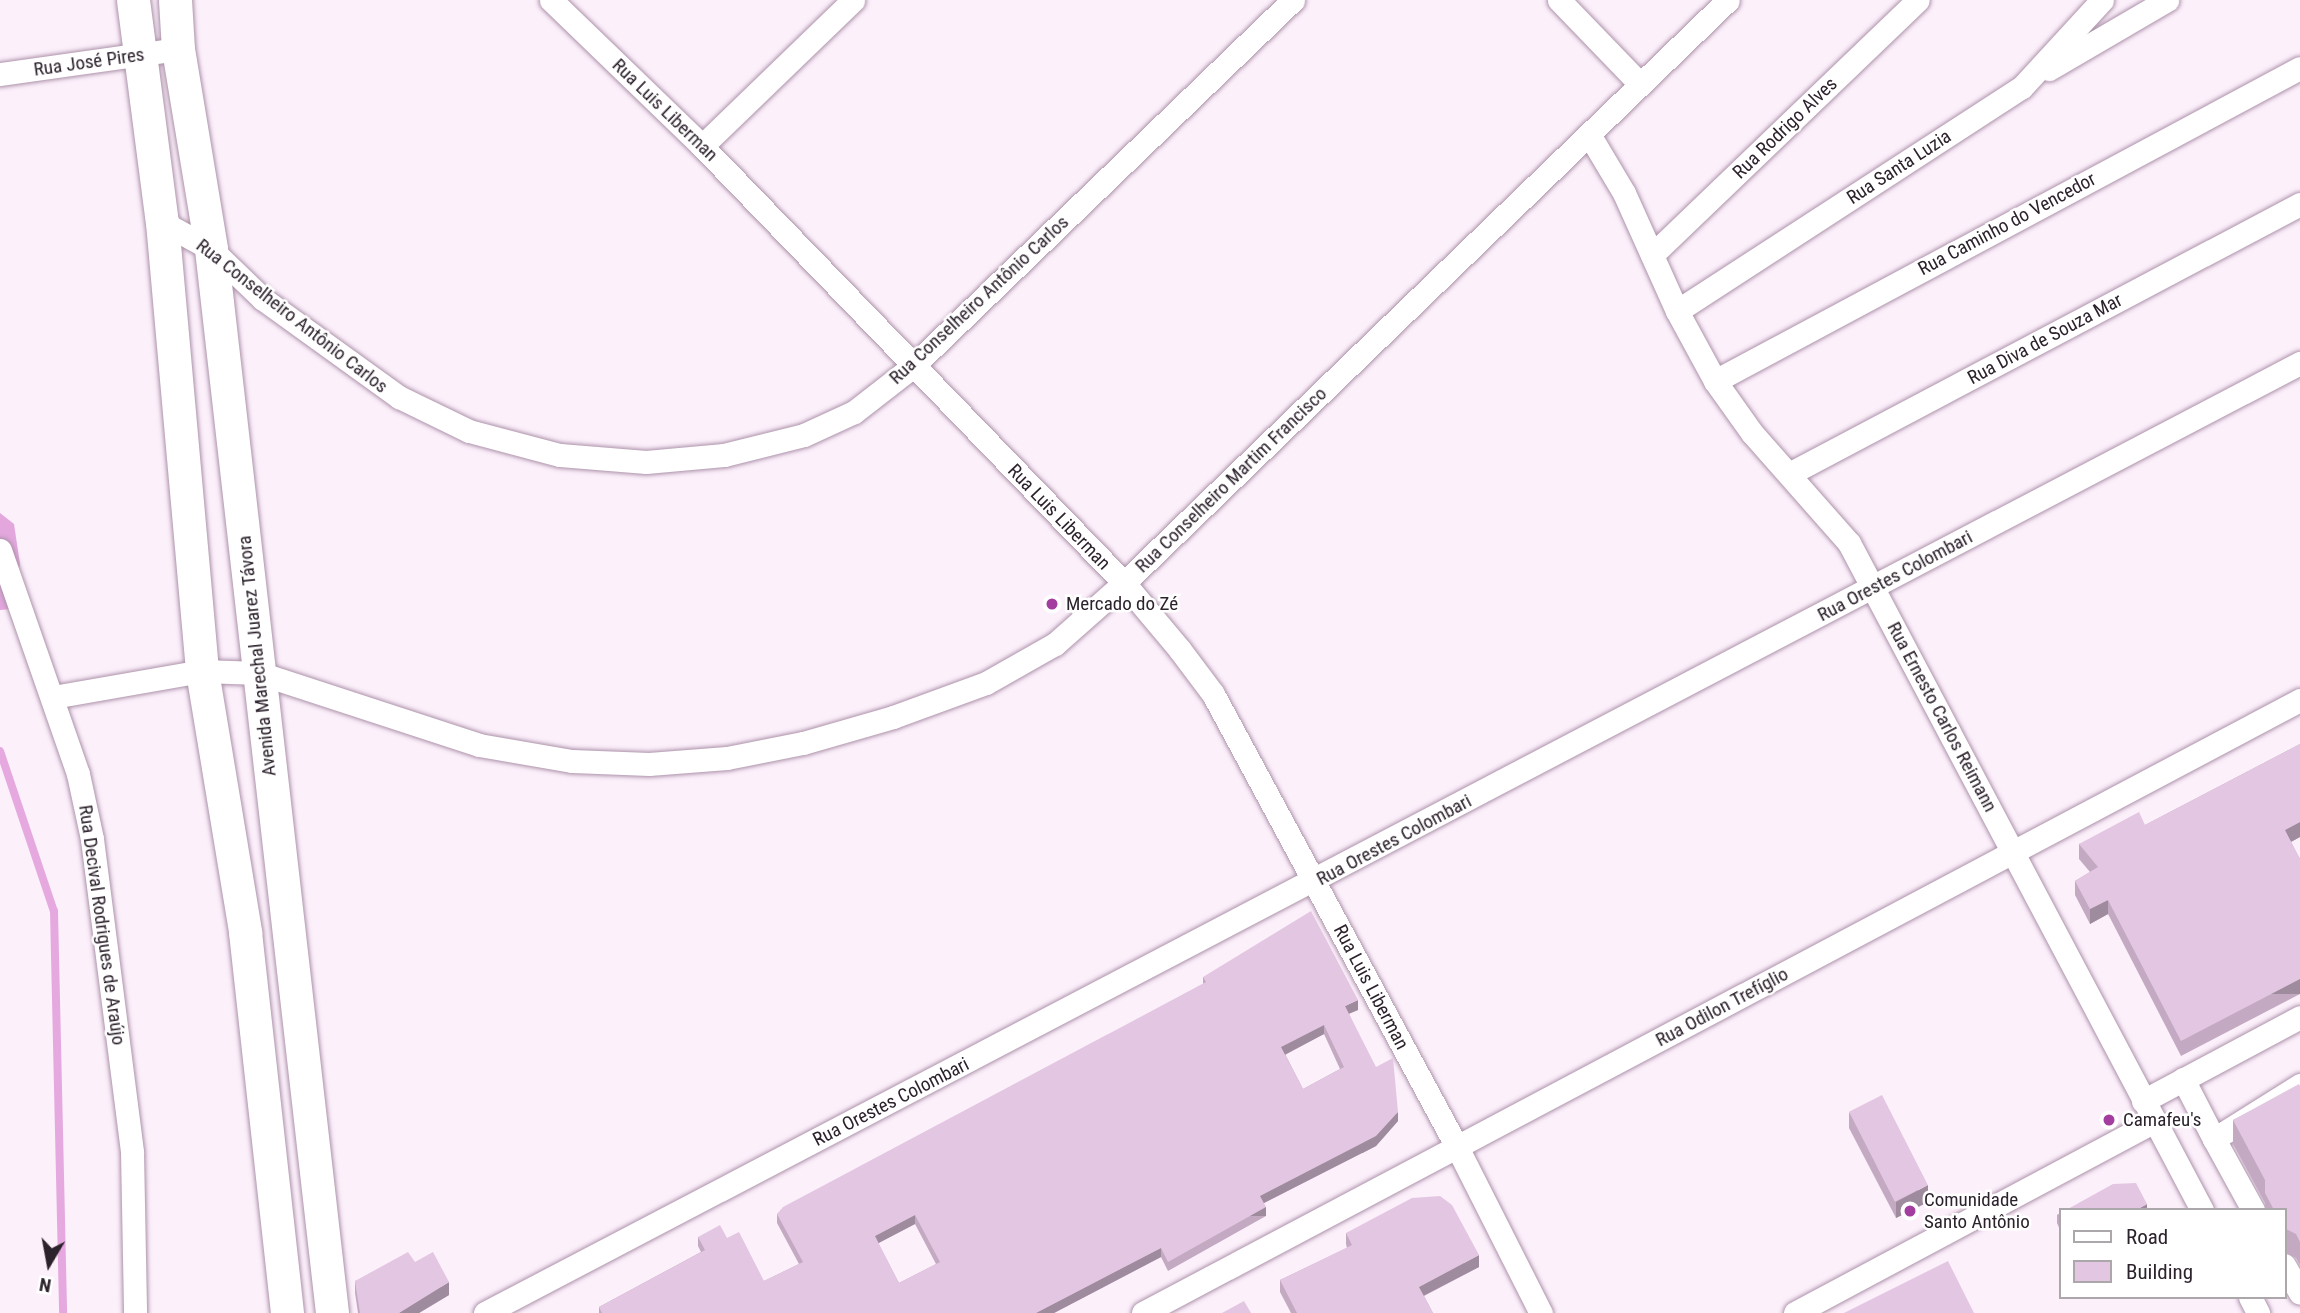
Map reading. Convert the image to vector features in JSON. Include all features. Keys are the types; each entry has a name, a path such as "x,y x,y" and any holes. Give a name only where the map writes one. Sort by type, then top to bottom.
{"street":[{"path":"133,0 162,222 202,671 245,932 287,1313"},
{"name":"Avenida Marechal Juarez Távora","path":"175,0 178,49 211,249 332,1313"},
{"name":"Rua Luis Liberman","path":"551,0 702,146 912,367 1124,583 1213,694 1458,1149 1532,1310"},
{"path":"702,146 853,0"},
{"name":"Rua Conselheiro Antônio Carlos","path":"162,222 211,249 263,299 399,397 469,431 560,455 659,461 724,455 804,435 854,412 912,367 1293,0"},
{"path":"1559,0 1640,84"},
{"name":"Rua Conselheiro Martim Francisco","path":"53,698 202,671 259,673 480,745 572,761 649,764 727,758 893,718 986,683 1055,644 1124,583 1728,0"},
{"name":"Rua Rodrigo Alves","path":"1653,255 1918,0"},
{"name":"Rua Santa Luzia","path":"1677,311 2022,87 2102,0"},
{"path":"2022,87 2167,0"},
{"name":"Rua José Pires","path":"0,74 178,49"},
{"name":"Rua Caminho do Vencedor","path":"1715,381 2300,68"},
{"name":"Rua Ernesto Carlos Reimann","path":"1590,136 1624,193 1677,311 1715,381 1789,474 1849,543 2201,1208"},
{"name":"Rua Diva de Souza Mar","path":"1789,474 2300,204"},
{"name":"Rua Orestes Colombari","path":"485,1313 1314,882 2300,363"},
{"name":"Rua Decival Rodrigues de Araújo","path":"0,550 78,774 92,839 132,1152 135,1313"},
{"name":"Rua Odilon Trefíglio","path":"1143,1313 1458,1149 2012,850 2300,700"},
{"path":"1796,1313 2148,1111 2183,1079 2300,1017"},
{"path":"2183,1079 2252,1208"},
{"path":"2214,1139 2300,1086"},
{"path":"2286,1268 2300,1293"}],"shaded area":[{"path":"0,513 14,524 20,564 11,609 0,610"}],"building":[{"path":"2300,744 2300,822 2285,830 2300,859 2300,979 2181,1041 2108,900 2090,909 2075,881 2098,867 2079,844 2139,812 2145,825"},
{"path":"1311,911 1358,1000 1345,1006 1376,1067 1393,1058 1398,1112 1376,1136 1260,1196 1266,1207 1168,1262 1161,1248 1036,1313 602,1313 599,1307 705,1250 698,1237 720,1225 727,1238 739,1232 764,1281 803,1262 777,1214 783,1207 1206,982 1203,977","holes":["1324,1025 1344,1067 1303,1089 1281,1047","915,1215 940,1262 899,1283 875,1236"]},
{"path":"2299,1084 2300,1242 2296,1234 2286,1229 2286,1208 2273,1208 2265,1193 2265,1180 2233,1120"},
{"name":"Comunidade Santo Antônio","path":"1882,1095 1928,1185 1895,1202 1849,1112"},
{"path":"2136,1183 2147,1204 2140,1208 2070,1208 2113,1184"},
{"path":"1440,1196 1452,1205 1479,1255 1419,1287 1433,1313 1297,1313 1280,1280 1352,1245 1346,1233 1412,1198"},
{"path":"408,1252 415,1262 433,1252 449,1282 399,1313 360,1313 355,1281"},
{"path":"1948,1261 1974,1313 1844,1313"},
{"path":"1244,1301 1251,1313 1222,1313"}],"waterway":[{"path":"0,751 54,911 63,1313"}],"place":[{"name":"Mercado do Zé","path":"1052,604"},
{"name":"Camafeu's","path":"2109,1120"},
{"name":"Comunidade Santo Antônio","path":"1910,1211"}]}
